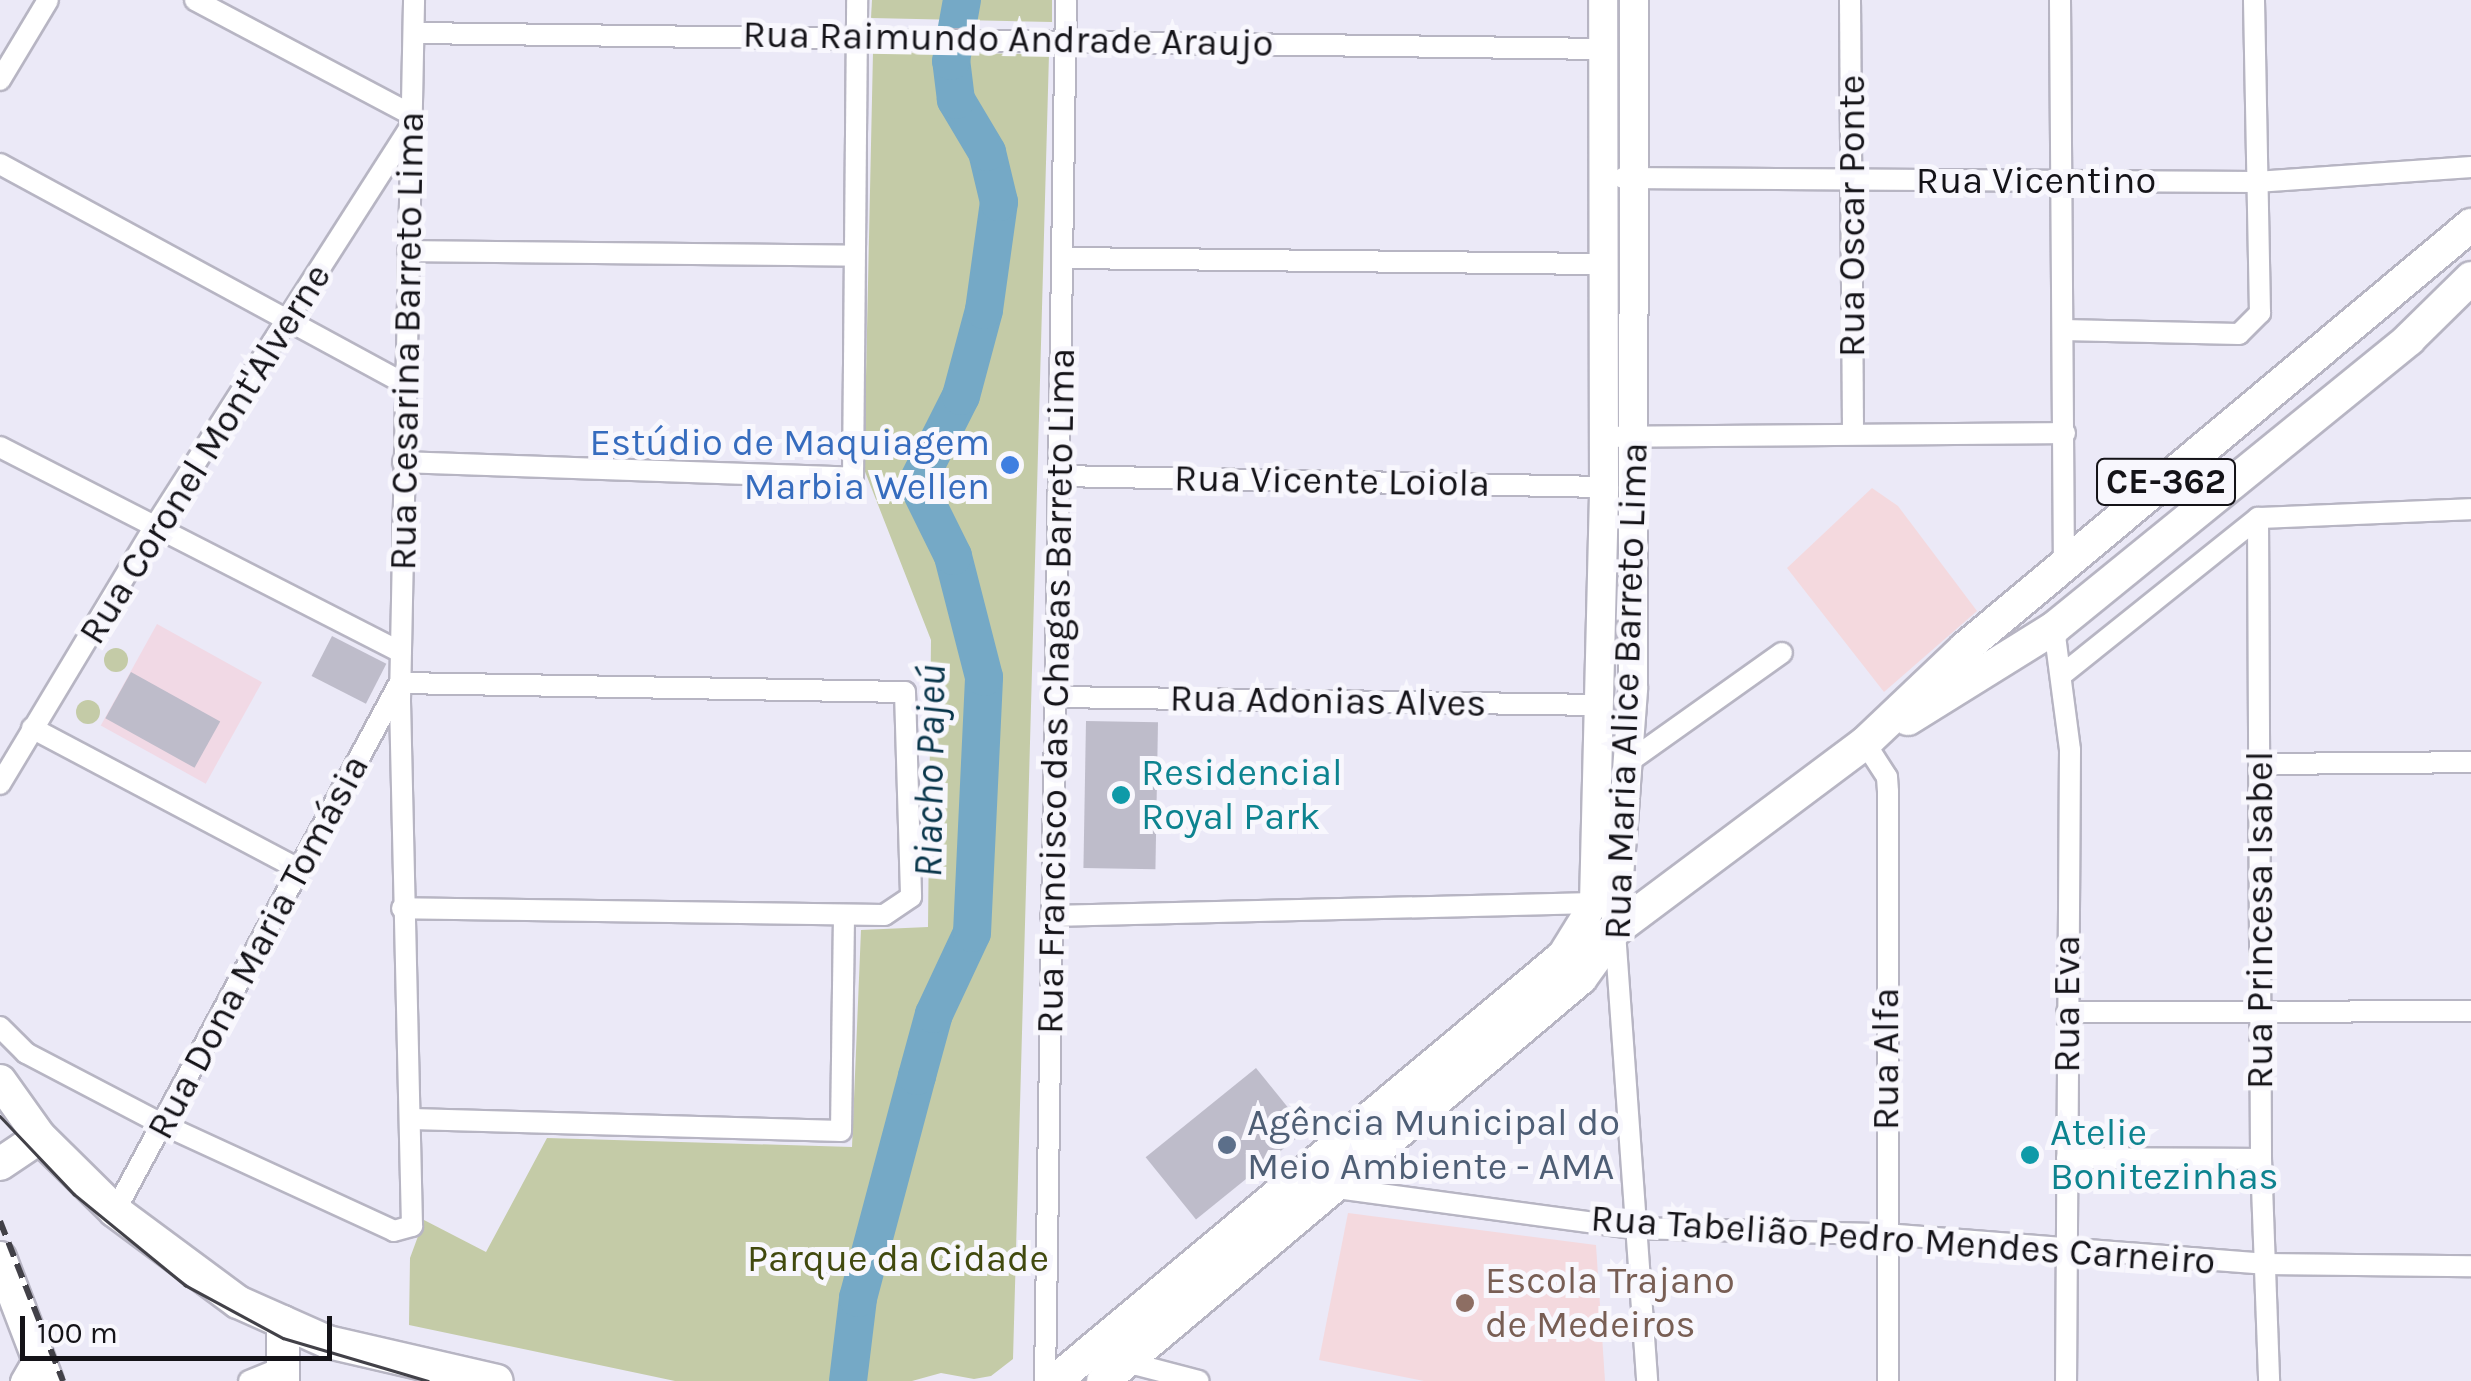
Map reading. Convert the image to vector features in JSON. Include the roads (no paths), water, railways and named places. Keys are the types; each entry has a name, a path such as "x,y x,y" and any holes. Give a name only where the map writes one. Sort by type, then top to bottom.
{"main road":[{"name":"CE-362","path":"1054,1381 1560,959 1615,930 1865,743 2064,567 2471,226"},
{"name":"CE-362","path":"1865,743 2054,628 2395,350 2471,278"},
{"name":"CE-362","path":"1114,1372 1581,978 1615,930"},
{"path":"0,1081 40,1137 116,1212 212,1286 283,1322 363,1352 497,1381"},
{"path":"0,1164 40,1137"},
{"path":"0,1258 8,1295 35,1372"},
{"path":"283,1322 283,1374"}],"street":[{"path":"0,80 48,0"},
{"path":"195,0 412,120"},
{"name":"Rua Cesarina Barreto Lima","path":"164,1125 352,1214 394,1231 412,1226 413,1119 402,908 400,691 414,0"},
{"path":"403,462 853,478 857,0"},
{"name":"Rua Francisco das Chagas Barreto Lima","path":"1044,1381 1066,0"},
{"name":"Rua Maria Alice Barreto Lima","path":"1560,959 1594,903 1604,487 1600,264 1602,0"},
{"name":"Rua Maria Alice Barreto Lima","path":"1634,0 1635,438 1628,763 1615,930 1632,1228 1647,1381"},
{"name":"Rua Oscar Ponte","path":"1850,0 1853,432"},
{"path":"2060,0 2064,567"},
{"path":"2064,330 2238,334 2260,313 2254,0"},
{"name":"Rua Raimundo Andrade Araujo","path":"414,33 1602,49"},
{"name":"Rua Coronel Mont'Alverne","path":"0,784 157,524 292,318 412,120"},
{"path":"0,164 292,318 406,384"},
{"name":"Rua Vicentino","path":"1601,178 2256,182 2471,167"},
{"path":"408,251 854,256"},
{"path":"1064,258 1600,264"},
{"path":"1604,437 2065,433"},
{"path":"0,448 157,524 401,652"},
{"name":"Rua Vicente Loiola","path":"1060,476 1604,487"},
{"path":"2063,674 2258,518 2471,509"},
{"name":"Rua Princesa Isabel","path":"2258,518 2259,1010 2269,1381"},
{"name":"Rua Eva","path":"2054,628 2070,750 2066,1381"},
{"path":"1628,763 1782,652"},
{"path":"400,691 905,692 910,897 884,915 402,908"},
{"name":"Rua Dona Maria Tomásia","path":"116,1212 400,691"},
{"name":"Rua Adonias Alves","path":"1055,697 1600,705"},
{"path":"32,728 300,870"},
{"name":"Rua Alfa","path":"1865,743 1887,777 1888,792 1888,1381"},
{"path":"2260,764 2471,762"},
{"path":"1051,916 1594,903 1615,930"},
{"path":"413,1119 841,1130 844,915"},
{"path":"2067,1012 2471,1012"},
{"path":"0,1028 26,1053 164,1125"},
{"path":"2067,1158 2261,1159"},
{"name":"Rua Tabelião Pedro Mendes Carneiro","path":"1336,1188 1632,1228 1885,1234 2264,1264 2471,1266"},
{"path":"1114,1372 1199,1381"},
{"path":"249,1381 283,1374"}],"waterway":[{"name":"Riacho Pajeú","path":"848,1381 858,1298 934,1014 972,933 984,677 953,556 917,483 961,396 984,310 999,202 987,152 956,100 951,61 962,0"}],"tram line":[{"path":"0,1116 74,1194 185,1285 283,1338 428,1381"}],"railway":[{"path":"0,1221 63,1381"}],"place":[{"name":"Estúdio de Maquiagem Marbia Wellen","path":"1010,465"},
{"name":"Residencial Royal Park","path":"1121,795"},
{"name":"Agência Municipal do Meio Ambiente - AMA","path":"1227,1145"},
{"name":"Atelie Bonitezinhas","path":"2030,1155"},
{"name":"Escola Trajano de Medeiros","path":"1465,1303"}],"park label":[{"name":"Parque da Cidade","path":"898,1259"}]}
